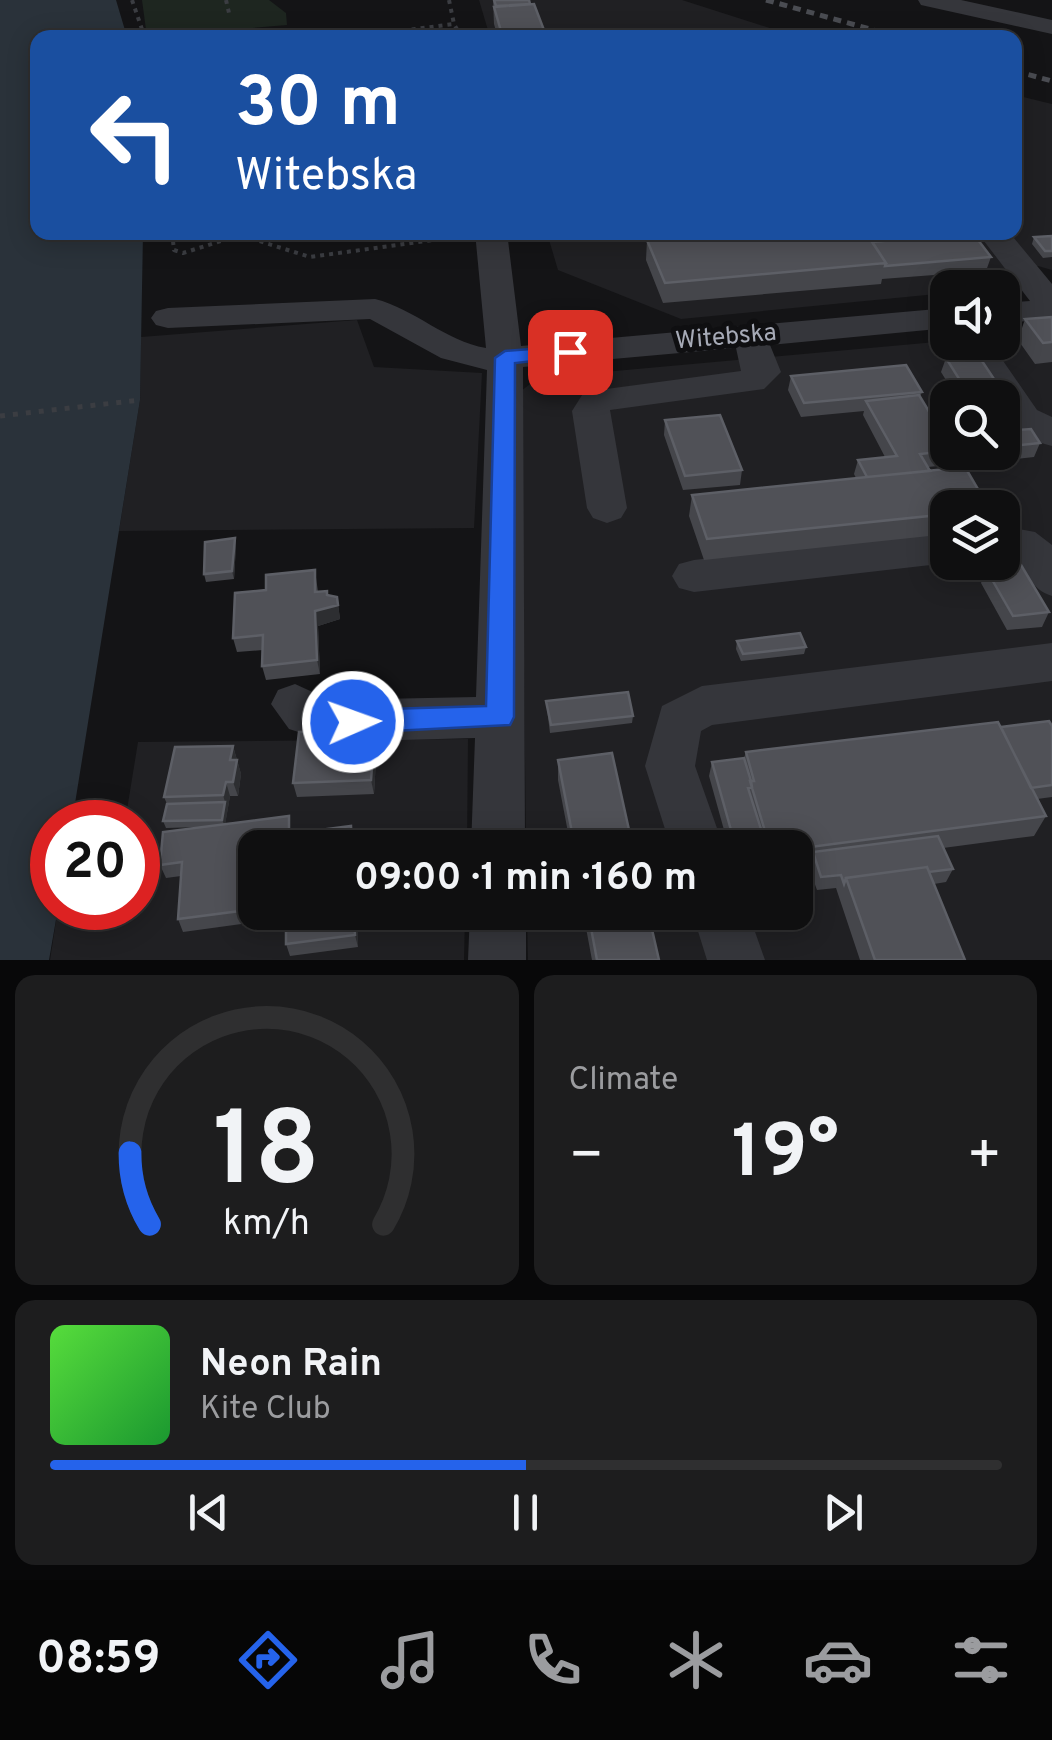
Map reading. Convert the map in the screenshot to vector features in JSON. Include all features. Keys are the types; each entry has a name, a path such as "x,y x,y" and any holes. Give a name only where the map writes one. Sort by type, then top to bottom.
{"street":[{"path":"929,0 1052,27"},
{"path":"479,240 505,358 498,830"},
{"path":"998,240 1052,308"},
{"path":"1020,311 1052,308"},
{"name":"Witebska","path":"168,318 375,309 454,352 482,362 930,320"},
{"path":"607,508 591,411 597,400 751,380 764,372 750,336"},
{"path":"984,360 1024,419 1052,432"},
{"path":"1020,542 1032,548 1052,580"},
{"path":"694,576 930,549"},
{"path":"692,830 670,766 679,720 702,706 1052,662"},
{"path":"295,704 306,714 330,721 500,717"},
{"path":"497,960 498,930"},
{"path":"726,930 736,960"}],"path":[{"path":"132,0 141,30"},
{"path":"226,0 229,13"},
{"path":"451,1 457,30"},
{"path":"421,30 454,24"},
{"path":"173,240 174,250 183,253 224,240"},
{"path":"252,240 310,257 434,240"},
{"path":"0,416 140,400"}],"shaded area":[{"path":"0,0 116,0 125,30 30,30 30,240 143,240 140,400 76,800 30,800 30,930 54,930 49,960 0,960"},
{"path":"142,0 269,0 286,13 287,25 229,30 146,30"},
{"path":"479,0 682,0 776,30 488,30"},
{"path":"1022,97 1052,104 1052,270 1038,266 930,270 930,295 681,319 558,270 549,240 1022,240"},
{"path":"357,320 374,367 482,373 474,528 119,531 140,400 141,337"},
{"path":"1052,332 1052,960 528,960 527,930 813,930 813,830 526,830 521,391 538,378 930,343 930,360 1020,360 1020,335"},
{"path":"468,739 467,830 238,830 238,930 465,930 464,960 50,960 55,930 160,930 160,800 129,800 138,742"}],"building":[{"path":"494,0 529,0 530,4 496,6"},
{"path":"534,4 544,30 501,30 494,7"},
{"path":"1052,236 1052,251 1045,251 1034,237"},
{"path":"647,240 871,240 886,263 665,283"},
{"path":"978,240 991,257 885,266 872,242"},
{"path":"1052,317 1052,342 1043,343 1025,319"},
{"path":"947,360 981,360 995,380 960,380"},
{"path":"906,365 922,392 804,403 791,376"},
{"path":"919,395 930,413 930,453 920,454 930,471 867,477 858,460 897,456 866,401"},
{"path":"720,415 742,470 685,476 665,420"},
{"path":"1031,429 1040,443 1020,445 1020,430"},
{"path":"936,470 967,470 978,490 930,490 930,516 707,539 692,495"},
{"path":"235,538 232,571 204,574 205,542"},
{"path":"1020,565 1049,612 1013,616 992,580 1020,580"},
{"path":"315,570 315,592 327,591 327,595 337,597 338,605 315,611 317,660 262,666 263,635 233,638 235,593 266,590 266,575"},
{"path":"800,633 806,647 743,654 737,641"},
{"path":"628,692 633,716 551,725 546,701"},
{"path":"1049,721 1052,785 1031,788 1001,727"},
{"path":"998,722 1046,816 813,847 813,830 765,830 746,752"},
{"path":"375,729 371,780 293,783 299,732"},
{"path":"233,746 230,760 237,760 233,782 226,782 223,795 164,797 175,747"},
{"path":"612,753 629,830 572,830 558,760"},
{"path":"744,758 752,787 748,788 761,830 731,830 712,762"},
{"path":"225,802 222,820 163,821 167,804"},
{"path":"289,816 289,830 238,830 238,911 178,919 182,862 160,865 163,832"},
{"path":"938,836 953,869 929,872 927,867 846,878 844,884 841,875 821,877 813,852"},
{"path":"927,867 965,960 875,960 846,878"},
{"path":"286,930 355,930 355,935 286,944"},
{"path":"591,930 652,930 659,960 597,960"}],"railway":[{"path":"766,0 873,30"},
{"path":"1022,73 1052,81"}],"route":[{"path":"353,722 500,717 505,358 570,352"}]}
